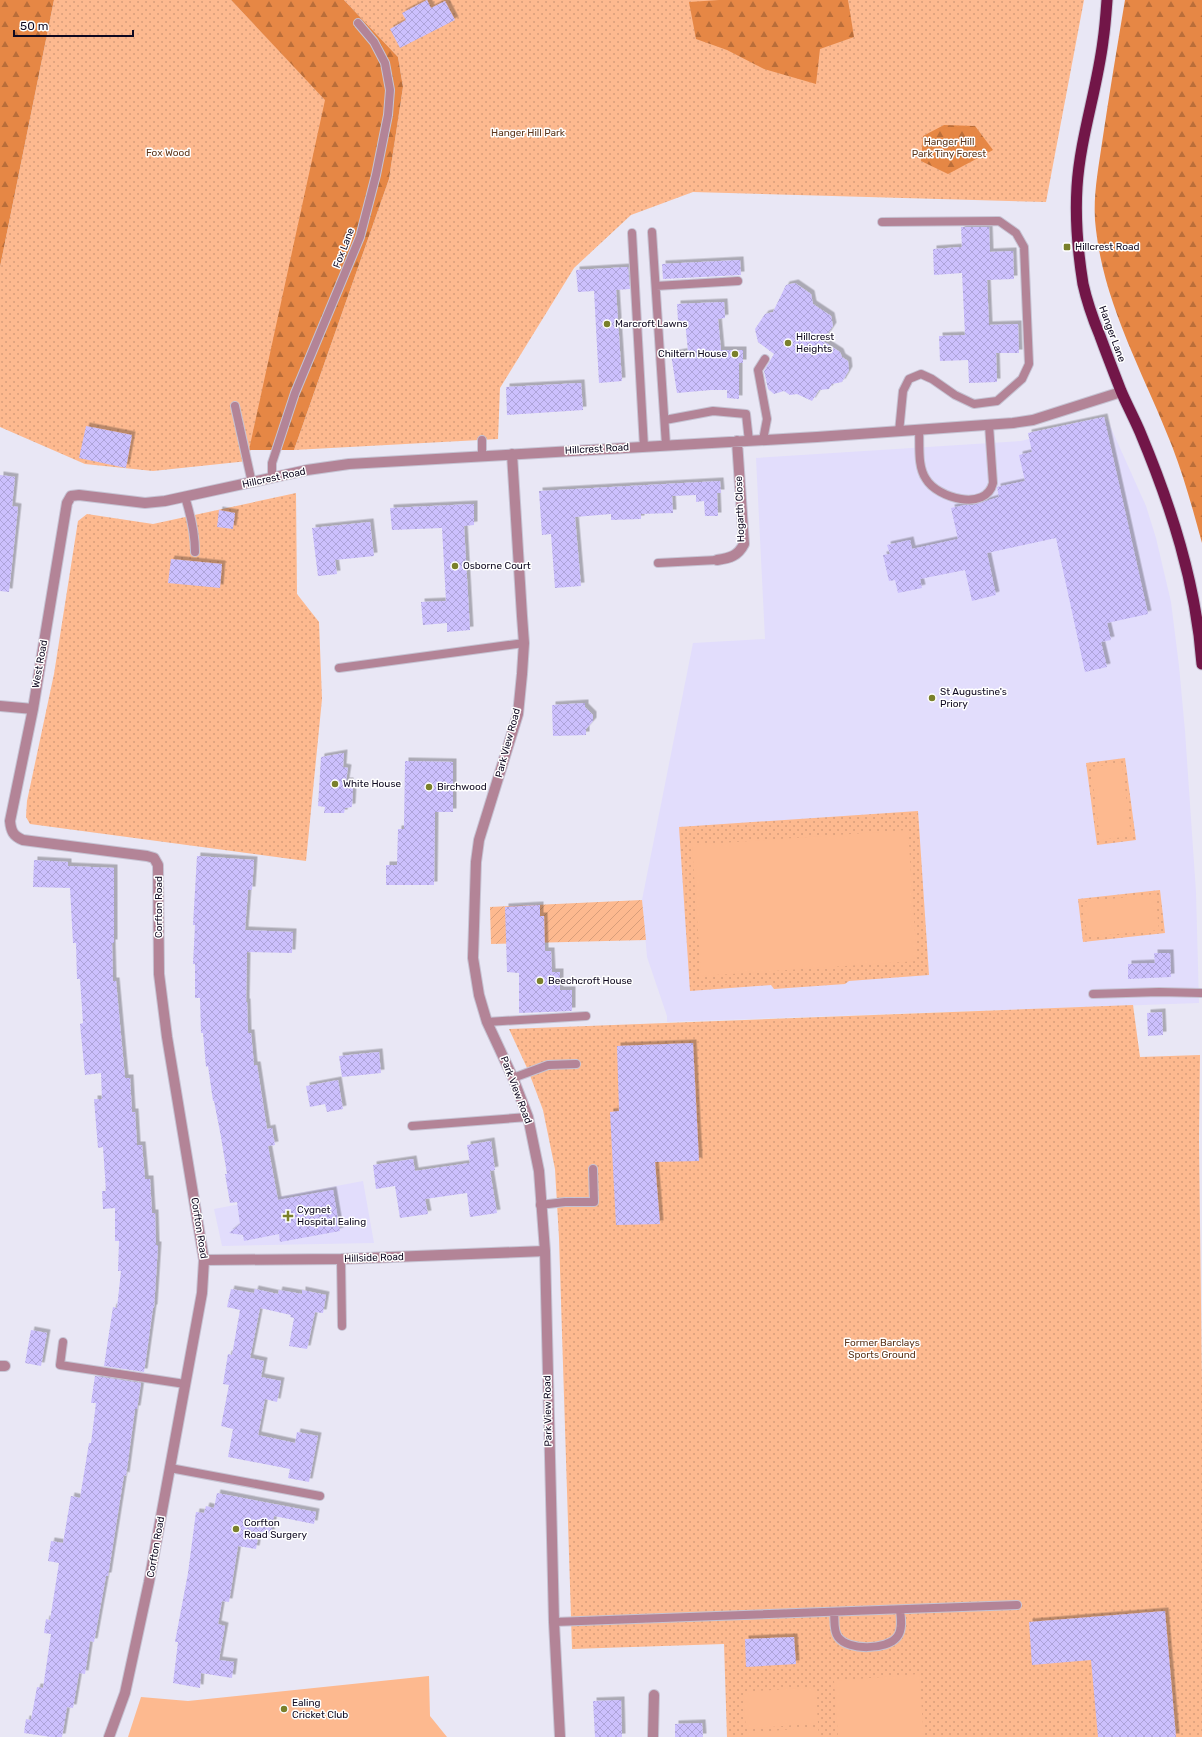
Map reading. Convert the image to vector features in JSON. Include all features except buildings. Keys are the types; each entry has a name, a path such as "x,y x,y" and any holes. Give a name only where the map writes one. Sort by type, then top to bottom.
{"highway":[{"name":"Hanger Lane","path":"1107,0 1103,42 1084,139 1077,187 1077,230 1084,285 1090,312 1160,481 1177,530 1188,571 1201,644 1202,664"}],"street":[{"name":"Hillcrest Road","path":"72,496 79,494 145,503 165,501 272,478 349,464 899,432 989,425 1033,420 1122,392"},
{"name":"Hogarth Close","path":"717,560 734,556 740,551 744,544 737,441"},
{"name":"Park View Road","path":"512,454 524,643 522,674 518,714 479,840 476,862 473,958 479,995 487,1022 513,1078 528,1117 539,1171 540,1204 545,1251 554,1622 560,1737"},
{"name":"West Road","path":"12,833 10,821 33,709 67,503 72,496"},
{"path":"0,706 33,709"},
{"name":"Corfton Road","path":"12,833 17,838 23,840 147,856 154,858 158,865 160,982 167,1037 204,1260 202,1293 149,1582 125,1693 109,1737"},
{"name":"Hillside Road","path":"204,1260 341,1259 545,1251"},
{"path":"653,1737 654,1695"}],"lane":[{"name":"Fox Lane","path":"272,478 272,463 295,393 360,237 376,175 386,123 390,90 385,63 374,42 358,23"},
{"path":"882,222 999,221 1016,232 1024,246 1029,364 1022,379 997,402 974,404 955,395 932,379 920,374 909,379 903,391 899,432"},
{"path":"632,232 644,447"},
{"path":"652,232 666,445"},
{"path":"656,286 738,281"},
{"path":"764,440 767,419 758,370 765,359"},
{"path":"235,406 252,483"},
{"path":"665,420 713,411 746,414 749,441"},
{"path":"919,430 922,468 926,480 940,492 951,497 962,500 972,500 987,494 992,489 993,483 989,425"},
{"path":"482,440 482,456"},
{"path":"185,497 191,515 195,539 195,552"},
{"path":"658,563 717,560"},
{"path":"339,668 524,643"},
{"path":"1093,994 1159,992 1202,993"},
{"path":"487,1022 586,1016"},
{"path":"513,1078 548,1065 576,1064"},
{"path":"412,1126 528,1117"},
{"path":"540,1204 594,1202 593,1169"},
{"path":"341,1259 342,1326"},
{"path":"63,1342 60,1365 185,1384"},
{"path":"170,1468 320,1496"},
{"path":"554,1622 834,1613 1017,1605"},
{"path":"834,1613 835,1629 841,1641 850,1645 873,1647 893,1641 898,1636 901,1629 900,1610"}],"shaded area":[{"name":"St Augustine's Priory","path":"1107,419 1146,506 1156,538 1171,602 1185,731 1196,892 1199,1003 667,1022 667,1016 647,957 642,900 693,643 765,639 756,458 1021,441"},
{"path":"363,1181 374,1243 222,1246 214,1209"}],"green space":[{"path":"0,0 54,0 0,267"},
{"name":"Fox Wood","path":"54,0 231,0 326,100 248,461 153,471 85,464 0,427 0,267"},
{"path":"231,0 344,0 398,57 403,87 389,179 294,450 249,450 325,100"},
{"name":"Hanger Hill Park","path":"344,0 1084,0 1046,202 693,192 631,215 574,268 500,388 498,439 294,450 389,179 403,87 398,57"},
{"path":"719,0 848,0 854,37 820,49 816,84 764,69 727,50 696,39 689,2"},
{"path":"1125,0 1202,0 1202,543 1176,458 1117,313 1108,286 1096,230 1095,197 1097,175"},
{"name":"Hanger Hill Park Tiny Forest","path":"944,125 975,126 993,150 948,174 921,161 923,136"},
{"path":"296,493 297,594 319,622 322,699 306,861 30,824 26,817 27,801 54,674 78,521 87,514 153,524"},
{"path":"1125,758 1136,840 1097,845 1086,763"},
{"path":"1122,763 1131,836 1100,840 1091,767"},
{"path":"918,811 929,975 849,981 845,984 774,989 771,985 690,991 679,827"},
{"path":"908,830 917,961 701,976 692,845"},
{"path":"1160,890 1165,933 1083,942 1078,899"},
{"path":"1155,894 1159,930 1087,937 1083,902"},
{"path":"642,900 646,940 491,944 490,907"},
{"name":"Former Barclays Sports Ground","path":"1133,1005 1140,1057 1200,1055 1199,1140 1202,1385 1202,1737 727,1737 724,1644 572,1649 559,1238 555,1169 543,1110 528,1070 509,1029"},
{"path":"919,1674 924,1737 838,1737 834,1681"},
{"name":"Ealing Cricket Club","path":"429,1676 430,1716 447,1737 128,1737 141,1697 188,1701"},
{"path":"815,1687 818,1723 746,1729 743,1692"},
{"path":"818,1727 819,1737 747,1737 747,1733"}],"place":[{"name":"Hillcrest Road","path":"1067,247"},
{"name":"Marcroft Lawns","path":"607,324"},
{"name":"Hillcrest Heights","path":"788,343"},
{"name":"Chiltern House","path":"735,354"},
{"name":"Osborne Court","path":"455,566"},
{"name":"St Augustine's Priory","path":"932,698"},
{"name":"White House","path":"335,784"},
{"name":"Birchwood","path":"429,787"},
{"name":"Beechcroft House","path":"540,981"},
{"name":"Cygnet Hospital Ealing","path":"288,1216"},
{"name":"Corfton Road Surgery","path":"236,1529"},
{"name":"Ealing Cricket Club","path":"284,1709"}]}
